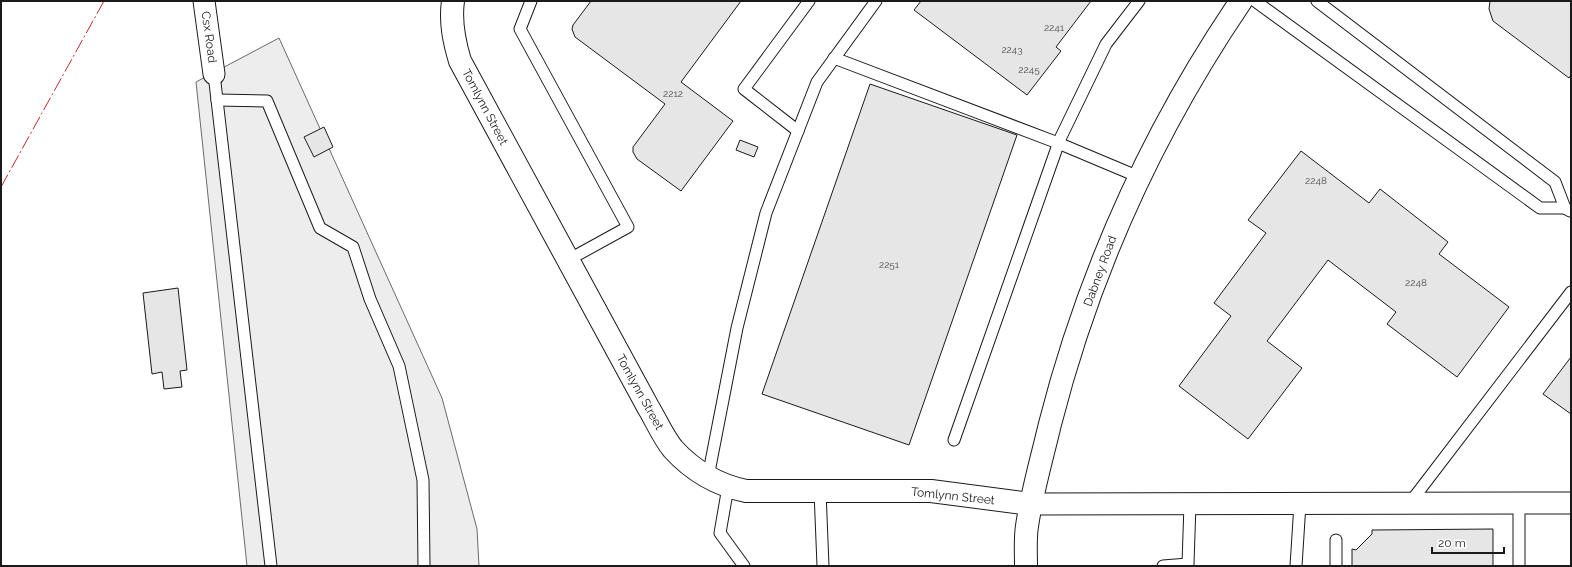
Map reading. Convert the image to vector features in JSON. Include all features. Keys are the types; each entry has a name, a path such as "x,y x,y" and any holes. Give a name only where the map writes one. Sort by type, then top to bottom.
{"street":[{"name":"Csx Road","path":"204,1 214,74"},
{"name":"Tomlynn Street","path":"453,1 453,38 460,61 648,407 673,448 700,474 728,488 746,491 930,491 1030,504"},
{"name":"Dabney Road","path":"1026,566 1026,528 1030,504 1060,385 1109,243 1139,177 1179,99 1211,45 1241,1"},
{"path":"1030,504 1409,504 1571,502"}],"lane":[{"path":"532,1 520,28 628,227 568,260"},
{"path":"798,131 744,89 809,1"},
{"path":"708,477 737,328 766,213 817,82 876,1"},
{"path":"954,440 1058,143 1106,44 1138,1"},
{"path":"1255,1 1540,208 1569,207 1556,182 1317,1"},
{"path":"834,58 1058,143 1139,177"},
{"path":"214,74 271,566"},
{"path":"217,100 267,101 320,228 352,247 370,299 399,366 423,480 424,566"},
{"path":"1409,504 1571,292"},
{"path":"728,488 720,533 744,566"},
{"path":"820,491 823,566"},
{"path":"1519,503 1519,566"},
{"path":"1163,566 1188,564 1190,504"},
{"path":"1296,566 1300,504"},
{"path":"1336,540 1336,566"}],"shaded area":[{"path":"279,38 442,398 477,529 479,566 247,566 196,82"}],"building":[{"path":"591,1 741,1 681,82 733,121 681,191 637,159 633,152 633,147 665,104 575,37 572,29 573,25"},
{"path":"921,1 1091,1 1056,47 1061,51 1027,95 914,10"},
{"path":"1490,1 1571,1 1571,75 1569,78 1493,21 1489,9"},
{"path":"870,84 1017,135 909,445 762,394"},
{"path":"324,127 333,147 314,157 304,137"},
{"path":"740,140 758,147 754,157 736,150"},
{"path":"1301,151 1369,203 1380,189 1448,242 1439,254 1509,307 1457,377 1387,324 1396,312 1328,260 1267,341 1302,368 1248,439 1179,386 1231,316 1214,303 1266,233 1248,220"},
{"path":"178,288 187,370 180,371 182,387 164,389 162,372 152,374 143,293"},
{"path":"1571,357 1571,414 1543,394"},
{"path":"1493,529 1493,566 1352,566 1352,549 1356,550 1372,534 1372,530"}],"power":[{"path":"1,187 104,1"}]}
